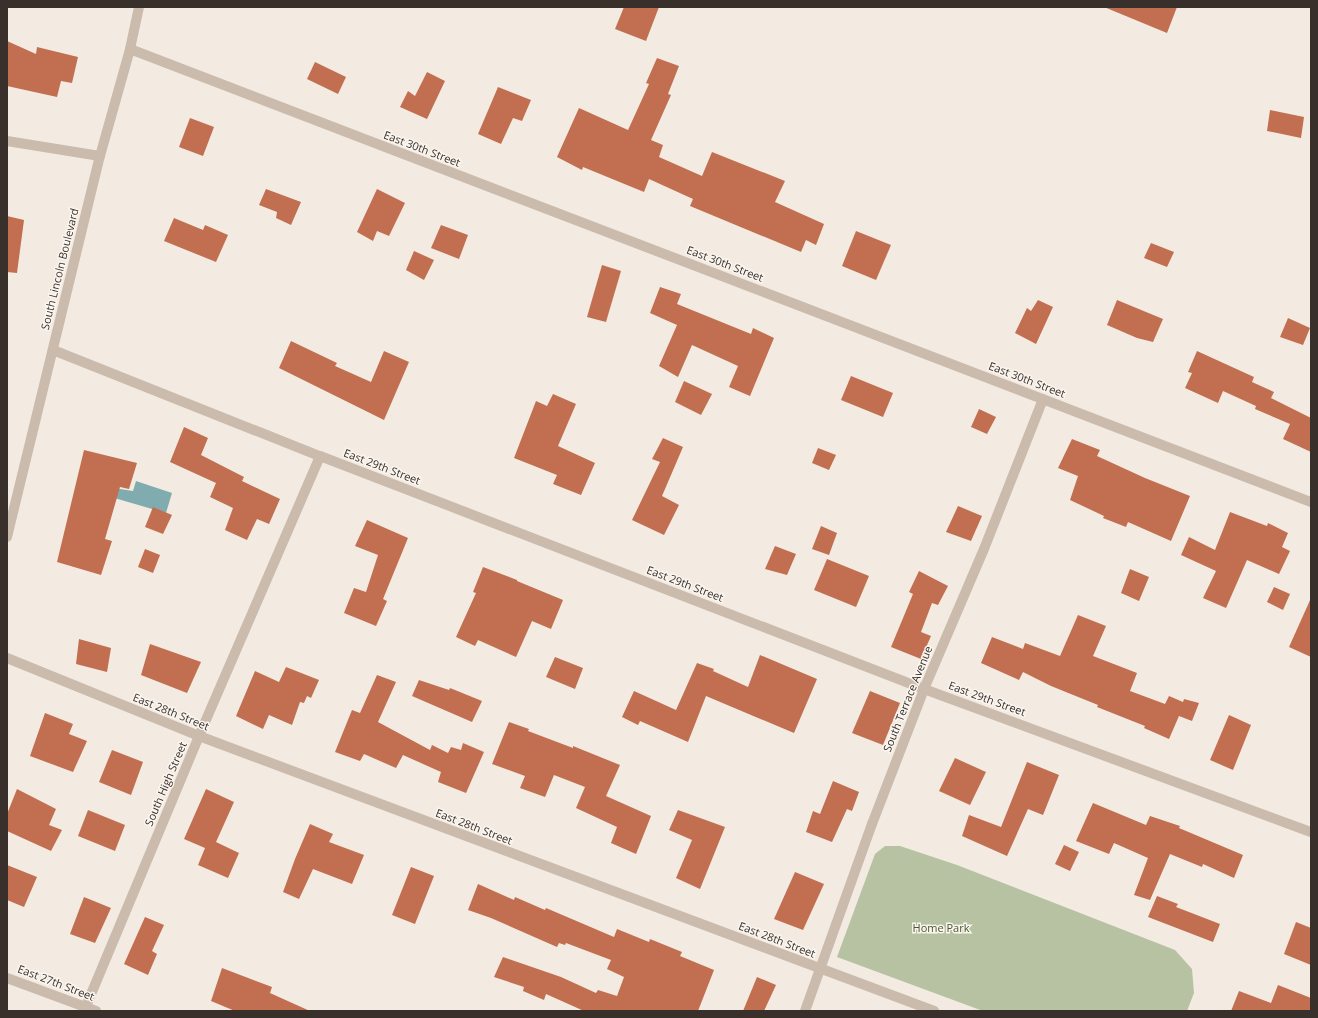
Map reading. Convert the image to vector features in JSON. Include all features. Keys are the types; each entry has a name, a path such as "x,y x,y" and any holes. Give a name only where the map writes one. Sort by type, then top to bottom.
{"street":[{"name":"South Lincoln Boulevard","path":"7,537 100,156 130,50 139,7"},
{"name":"East 30th Street","path":"130,50 1311,502"},
{"path":"7,141 100,156"},
{"name":"East 29th Street","path":"53,350 320,456 924,689 1311,832"},
{"name":"South Terrace Avenue","path":"805,1011 821,970 872,824 924,689 984,549 1043,399"},
{"name":"South High Street","path":"84,1009 199,736 320,456"},
{"name":"East 28th Street","path":"7,658 199,736 934,1011"},
{"name":"East 27th Street","path":"7,978 84,1009 96,1011"}],"green space":[{"name":"Home Park","path":"885,846 900,846 957,865 1175,950 1192,969 1194,993 1187,1011 983,1011 837,957 875,854"}],"water":[{"path":"136,481 172,493 166,513 104,495 107,487 133,491"}],"building":[{"path":"624,7 659,7 646,41 615,29"},
{"path":"1104,7 1177,7 1167,33"},
{"path":"7,41 36,54 37,47 78,57 72,83 61,81 57,97 7,86"},
{"path":"657,58 679,66 668,94 671,95 651,140 663,145 659,157 702,176 712,152 785,181 775,202 824,224 816,245 806,240 801,252 690,206 693,199 649,179 644,192 583,167 582,170 557,157 579,108 628,130 649,84 646,83"},
{"path":"315,62 346,77 338,94 307,79"},
{"path":"427,72 445,81 427,119 400,107 408,91 415,96"},
{"path":"498,87 531,100 522,121 513,118 501,144 478,134"},
{"path":"1270,110 1304,117 1301,138 1267,131"},
{"path":"190,118 214,127 203,156 179,147"},
{"path":"266,189 301,202 291,225 276,218 277,212 259,205"},
{"path":"377,189 405,203 389,236 377,231 373,241 357,232"},
{"path":"7,216 24,220 17,273 7,272"},
{"path":"174,218 203,230 205,225 228,235 216,262 164,241"},
{"path":"441,225 468,235 459,259 431,248"},
{"path":"856,231 891,245 876,280 842,266"},
{"path":"1151,243 1174,252 1167,267 1144,258"},
{"path":"414,251 434,260 424,280 406,270"},
{"path":"602,265 621,271 606,322 587,317"},
{"path":"660,287 681,294 677,304 751,334 753,328 774,338 750,396 729,387 738,366 692,345 678,377 659,366 677,325 650,313"},
{"path":"1038,300 1053,307 1036,344 1015,333 1027,308 1031,311"},
{"path":"1117,300 1163,319 1153,342 1137,338 1107,325"},
{"path":"1288,318 1310,328 1303,345 1280,337"},
{"path":"291,341 337,363 335,366 371,382 384,351 409,362 384,420 279,368"},
{"path":"1197,351 1254,377 1252,382 1274,392 1271,398 1311,418 1311,452 1283,439 1290,424 1255,409 1256,406 1223,391 1218,403 1185,388 1192,373 1188,372"},
{"path":"851,376 893,393 883,417 841,400"},
{"path":"684,381 712,394 701,415 675,402"},
{"path":"553,394 576,404 558,446 595,463 581,495 553,484 557,475 514,458 536,401 547,406"},
{"path":"979,409 996,417 987,434 971,427"},
{"path":"184,427 208,438 201,455 244,477 242,481 280,499 269,524 257,519 247,540 225,530 233,508 210,497 216,483 170,462"},
{"path":"663,438 683,447 662,496 679,505 664,535 632,520 660,462 652,459"},
{"path":"1072,439 1100,450 1097,456 1145,478 1190,496 1171,541 1128,522 1126,527 1103,518 1104,516 1070,500 1078,476 1058,468"},
{"path":"818,448 836,455 829,470 812,463"},
{"path":"84,450 137,463 129,489 120,487 105,539 112,541 101,575 57,562"},
{"path":"958,506 982,516 971,541 946,532"},
{"path":"153,507 172,515 163,534 145,527"},
{"path":"1230,512 1267,526 1268,523 1288,533 1282,547 1290,551 1279,574 1247,560 1226,608 1203,598 1216,571 1181,555 1189,537 1215,550"},
{"path":"367,520 408,538 383,599 387,601 376,626 344,613 354,588 366,592 378,555 355,546"},
{"path":"821,526 837,533 829,555 812,549"},
{"path":"775,546 796,554 787,575 765,569"},
{"path":"145,549 160,555 153,573 138,567"},
{"path":"827,559 869,576 856,607 814,590"},
{"path":"483,567 563,600 551,629 532,621 516,657 478,640 475,646 456,637 476,593 473,592"},
{"path":"1130,569 1149,577 1139,601 1121,593"},
{"path":"919,571 948,586 938,605 932,603 921,632 931,636 921,659 891,647 913,594 909,592"},
{"path":"1274,587 1290,594 1283,610 1267,602"},
{"path":"1311,598 1311,657 1289,647"},
{"path":"1078,615 1106,626 1093,656 1137,673 1130,691 1165,704 1169,696 1183,702 1184,699 1199,703 1192,721 1179,716 1169,739 1144,728 1145,726 1097,707 1098,705 1051,686 1023,672 1019,680 981,663 992,637 1023,649 1025,643 1060,656"},
{"path":"79,639 111,648 107,672 76,664"},
{"path":"150,644 201,662 187,693 141,675"},
{"path":"760,655 817,679 794,733 706,696 688,742 640,721 638,725 622,717 634,691 676,710 697,663 714,669 713,671 748,687"},
{"path":"555,657 583,668 575,689 546,677"},
{"path":"286,667 319,680 311,698 307,696 304,703 300,702 292,725 269,715 263,729 236,716 255,671 279,682"},
{"path":"377,675 396,682 378,722 430,750 432,745 448,753 451,747 461,750 463,743 484,752 466,793 438,782 441,772 403,755 396,768 364,754 360,761 335,752 352,710 360,713"},
{"path":"419,680 449,690 450,688 482,701 472,722 412,696"},
{"path":"870,691 900,703 883,745 852,733"},
{"path":"45,713 73,724 69,734 87,741 73,772 30,756"},
{"path":"1229,715 1251,725 1233,770 1210,760"},
{"path":"509,722 529,729 528,731 573,748 573,746 620,765 606,796 651,816 636,854 611,843 617,827 576,808 585,787 554,775 545,797 520,788 525,776 492,764"},
{"path":"112,750 143,762 131,795 99,782"},
{"path":"955,758 986,772 970,805 939,791"},
{"path":"1027,762 1059,775 1043,815 1028,809 1007,856 962,836 969,815 1001,827"},
{"path":"833,781 859,792 852,811 847,809 832,842 806,832 813,811 820,814"},
{"path":"17,789 56,809 49,825 62,830 51,851 7,831 7,814"},
{"path":"206,789 234,802 216,842 239,853 228,878 198,865 205,848 184,839"},
{"path":"1093,803 1146,825 1150,816 1180,826 1179,828 1243,855 1234,878 1203,864 1202,867 1170,854 1150,900 1134,895 1148,858 1114,843 1109,854 1076,841"},
{"path":"88,810 125,825 115,851 78,836"},
{"path":"678,810 725,827 700,889 676,878 692,840 669,830"},
{"path":"310,824 333,834 329,842 364,855 352,884 313,869 299,899 283,892"},
{"path":"1064,845 1079,852 1070,871 1055,864"},
{"path":"7,865 37,877 24,907 7,900"},
{"path":"411,867 434,876 415,924 392,915"},
{"path":"795,872 824,884 803,930 774,919"},
{"path":"478,884 514,900 515,897 545,910 546,908 614,937 617,929 649,942 650,939 682,952 680,956 714,970 698,1011 584,1011 546,994 544,1000 523,991 524,987 494,977 503,957 561,977 596,993 598,990 617,996 624,977 607,969 611,960 566,943 565,945 559,943 557,947 491,918 468,910"},
{"path":"1157,896 1178,904 1176,907 1220,924 1213,942 1148,917"},
{"path":"84,897 111,908 95,943 70,934"},
{"path":"145,917 164,925 152,951 157,954 148,975 124,964"},
{"path":"1296,922 1311,928 1311,965 1284,954"},
{"path":"222,968 272,987 270,993 310,1011 235,1011 211,1001"},
{"path":"757,977 776,985 764,1011 743,1011"},
{"path":"1278,985 1311,998 1311,1011 1231,1011 1239,991 1271,1003"}]}
